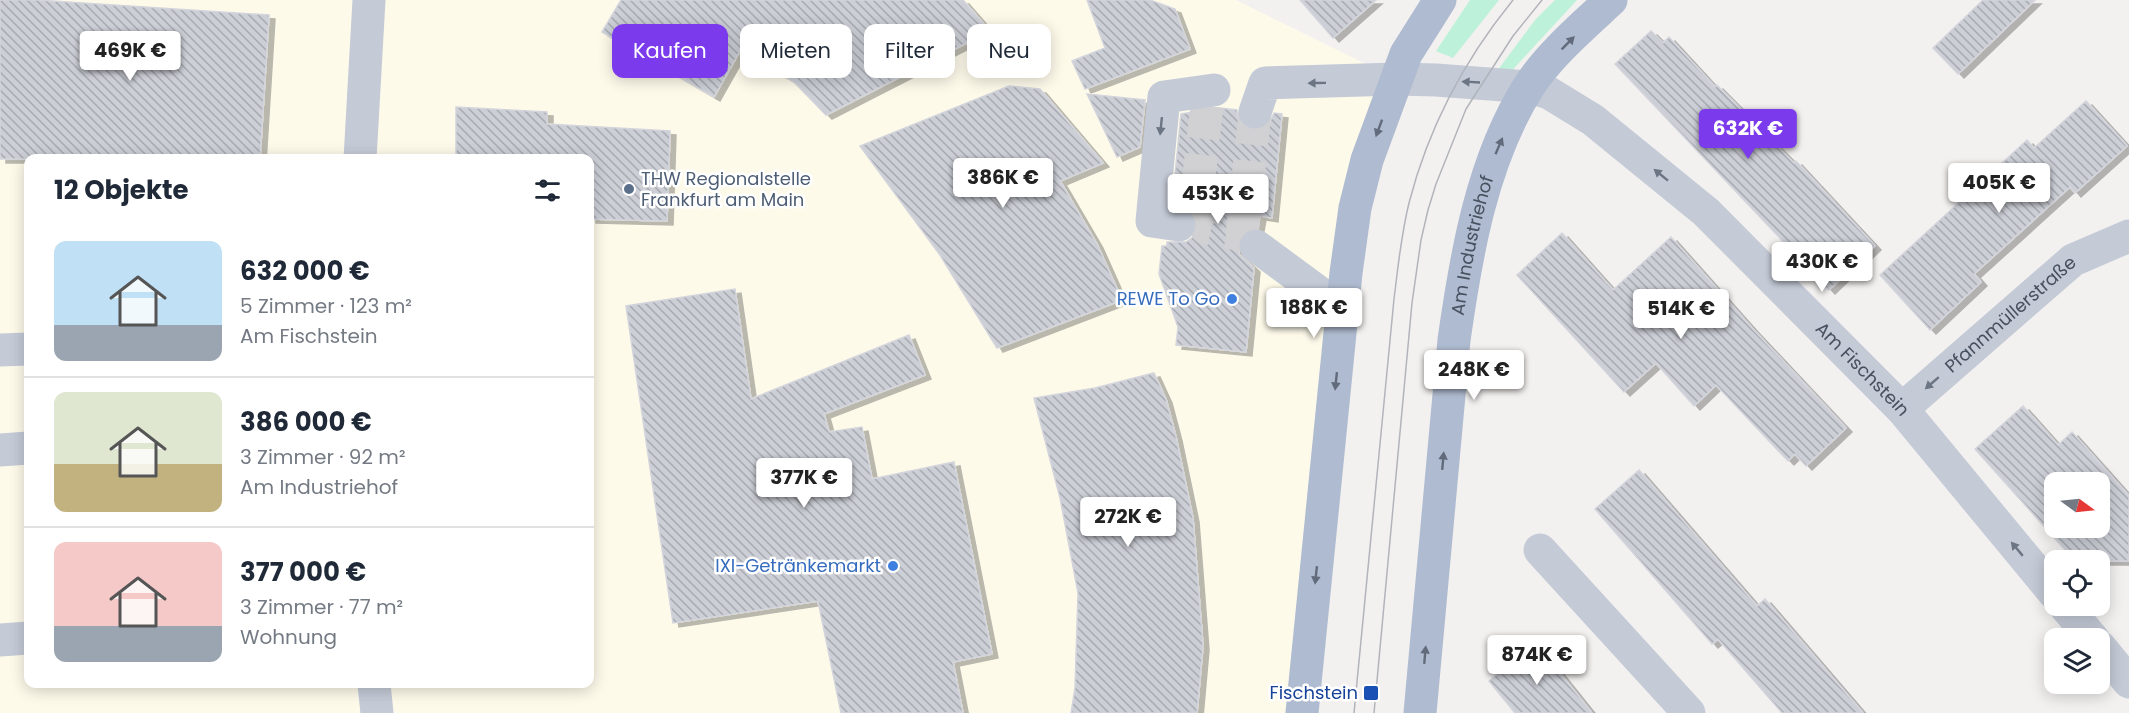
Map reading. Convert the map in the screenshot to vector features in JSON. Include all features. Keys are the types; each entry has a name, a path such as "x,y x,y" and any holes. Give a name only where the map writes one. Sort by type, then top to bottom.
{"main road":[{"path":"1302,713 1355,208 1367,160 1406,54 1440,0"},
{"name":"Am Industriehof","path":"1420,713 1454,340 1462,279 1472,231 1496,154 1529,87 1548,63 1611,0"}],"street":[{"path":"360,154 369,0"},
{"name":"Am Fischstein","path":"1179,225 1152,221 1164,97 1260,97 1396,79 1482,82 1529,87 1550,93 1593,120 1706,212 1902,409 2044,581"},
{"name":"Pfannmüllerstraße","path":"1902,409 2073,260 2129,236"},
{"path":"1256,246 1343,310"},
{"path":"0,350 24,349"},
{"path":"0,450 24,448"},
{"path":"1540,550 1689,713"},
{"path":"2073,616 2084,628"},
{"path":"0,640 24,638"},
{"path":"2110,660 2129,682"},
{"path":"374,688 377,713"}],"shaded area":[{"path":"0,0 1236,0 1396,79 1355,208 1302,713 0,713"}],"green space":[{"path":"1470,0 1499,0 1453,58 1436,51"},
{"path":"1555,0 1577,0 1507,76 1497,71 1535,20"}],"building":[{"path":"0,0 37,0 269,15 260,154 24,154 24,159 0,159"},
{"path":"621,0 963,0 984,24 967,24 967,43 955,49 955,24 864,24 864,78 898,78 826,115 788,78 852,78 852,24 740,24 740,51 728,72 728,24 612,24 612,38 602,32"},
{"path":"1087,0 1150,0 1175,9 1190,49 1085,89 1072,61 1105,48"},
{"path":"1300,0 1376,0 1333,38"},
{"path":"1983,0 2035,0 1958,74 1933,48"},
{"path":"1651,31 1663,43 1669,37 1715,87 1717,85 1794,163 1796,161 1875,246 1829,290 1615,64"},
{"path":"681,78 725,78 714,97"},
{"path":"1009,86 1040,89 1103,163 1060,181 1097,244 1122,300 997,348 940,255 860,146"},
{"path":"1087,94 1145,100 1140,147 1117,157"},
{"path":"2086,101 2127,146 2075,193 2070,187 1974,274 1981,282 1930,330 1880,275 2027,140 2034,148"},
{"name":"THW Regionalstelle Frankfurt am Main","path":"456,107 547,112 547,124 670,131 667,221 594,219 594,154 456,154"},
{"path":"1219,108 1237,110 1241,124 1249,130 1259,130 1268,126 1274,113 1282,114 1272,218 1260,216 1258,227 1248,229 1241,234 1238,243 1239,254 1254,268 1246,352 1176,345 1178,327 1159,274 1162,246 1167,246 1167,242 1186,242 1194,236 1198,227 1197,219 1191,211 1172,205 1181,114"},
{"path":"1562,233 1613,290 1671,237 1846,428 1806,466 1795,454 1788,461 1716,385 1694,406 1656,363 1624,392 1517,275"},
{"path":"735,289 751,399 909,335 925,375 824,414 829,432 862,427 872,479 954,462 992,654 953,662 963,713 841,713 818,601 673,623 626,306"},
{"path":"1154,373 1166,399 1193,518 1203,646 1197,713 1071,713 1075,688 1078,593 1060,498 1034,398 1095,388"},
{"path":"2023,406 2058,445 2072,432 2108,472 2044,472 2044,526 1975,449"},
{"path":"1639,470 1757,606 1765,599 1863,713 1782,713 1718,639 1712,644 1595,509"},
{"path":"2110,475 2129,496 2129,561 2110,561 2110,550 2065,550 2054,538 2110,538"},
{"path":"1536,643 1592,713 1515,713 1489,681"}],"tunnel":[{"path":"1207,106 1195,210 1206,228 1242,235"},
{"path":"1255,112 1242,235 1256,246"}],"tram line":[{"path":"1354,713 1394,299 1406,215 1417,175 1450,96 1479,46 1513,0"},
{"path":"1374,713 1412,303 1421,240 1428,210 1466,109 1513,36 1542,0"}],"place":[{"name":"THW Regionalstelle Frankfurt am Main","path":"629,189"},
{"name":"REWE To Go","path":"1232,299"},
{"name":"IXI-Getränkemarkt","path":"893,566"},
{"name":"Fischstein","path":"1371,693"}]}
